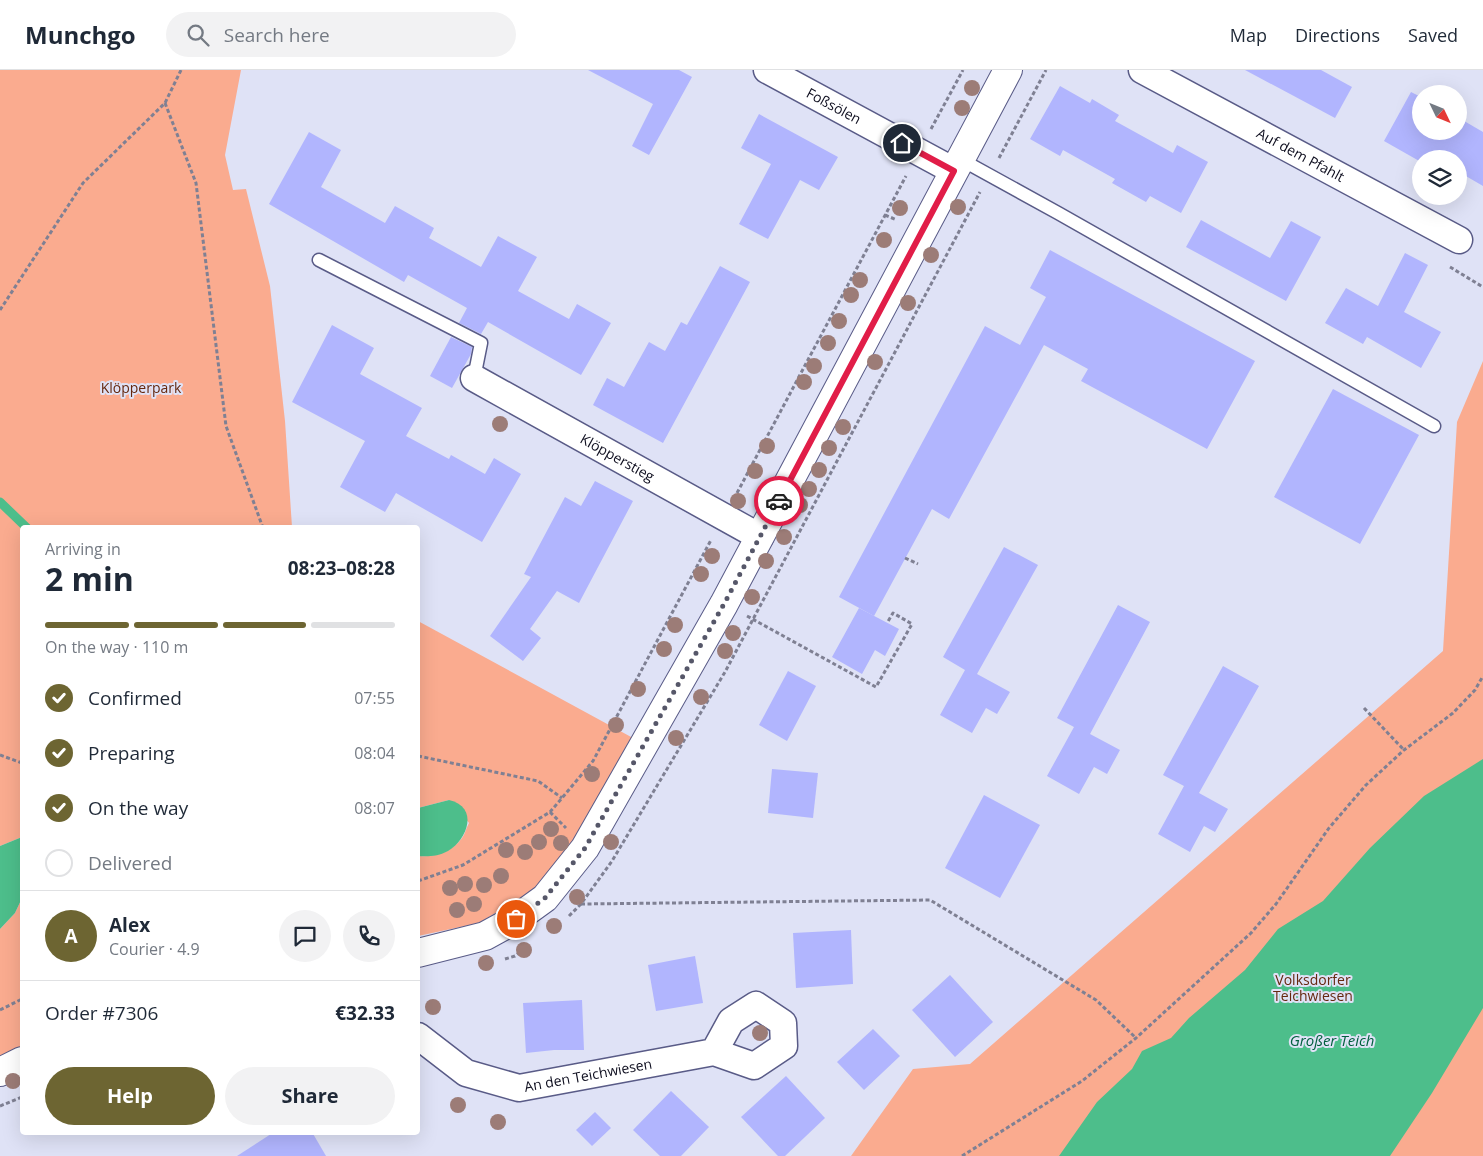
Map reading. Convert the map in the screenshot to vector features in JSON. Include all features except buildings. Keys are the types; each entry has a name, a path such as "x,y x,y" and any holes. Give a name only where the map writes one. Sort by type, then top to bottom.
{"street":[{"name":"Foßsölen","path":"767,70 957,165"},
{"path":"420,952 485,936 516,919 545,898 585,848 724,604 1008,70"},
{"name":"Auf dem Pfahlt","path":"1142,70 1459,240"},
{"name":"Klöpperstieg","path":"474,378 760,537"},
{"name":"An den Teichwiesen","path":"420,1038 466,1073 519,1088 714,1052"},
{"path":"0,1072 20,1062"}],"lane":[{"path":"957,165 1058,213 1434,426"},
{"path":"318,260 481,343 474,378"}],"path":[{"path":"0,310 83,183 165,103 181,70"},
{"path":"165,103 196,183 226,426 262,525"},
{"path":"906,558 918,564"},
{"path":"724,604 876,687 912,624 893,613 887,623"},
{"path":"962,1156 1082,1081 1136,1038 1251,933 1276,904 1329,828 1366,785 1404,750 1453,713 1475,690 1483,676"},
{"path":"1364,708 1404,750"},
{"path":"0,755 20,763"},
{"path":"420,756 538,781 562,798"},
{"path":"581,904 930,900 1096,1000 1136,1038"},
{"path":"0,1010 20,1000"},
{"path":"0,1106 20,1098"}],"green space":[{"name":"Klöpperpark","path":"0,70 241,70 225,155 233,190 246,189 270,286 285,421 292,525 20,525 20,838 0,846"},
{"name":"Volksdorfer Teichwiesen","path":"1483,361 1483,1156 851,1156 913,1069 970,1064 1443,651 1457,422"},
{"path":"420,622 644,744 571,844 533,890 479,923 420,936 420,856 436,855 448,851 462,838 469,823 449,800 420,807"},
{"path":"20,902 20,1054 0,1065 0,929 15,913"}],"water":[{"name":"Großer Teich","path":"1483,759 1483,1008 1432,1093 1390,1156 1059,1156 1097,1102 1132,1069 1142,1051 1171,1038 1189,1018 1245,970 1278,929 1323,901 1370,848 1424,796"},
{"path":"449,800 464,809 467,816 467,824 461,839 455,846 441,854 420,856 420,807"},
{"path":"20,838 20,902 15,913 0,929 0,846"}],"waterway":[{"path":"0,502 24,525"}],"way so far":[{"path":"516,919 531,910 545,898 585,848 724,604 779,501"}],"route":[{"path":"779,501 954,171 902,143"}]}
